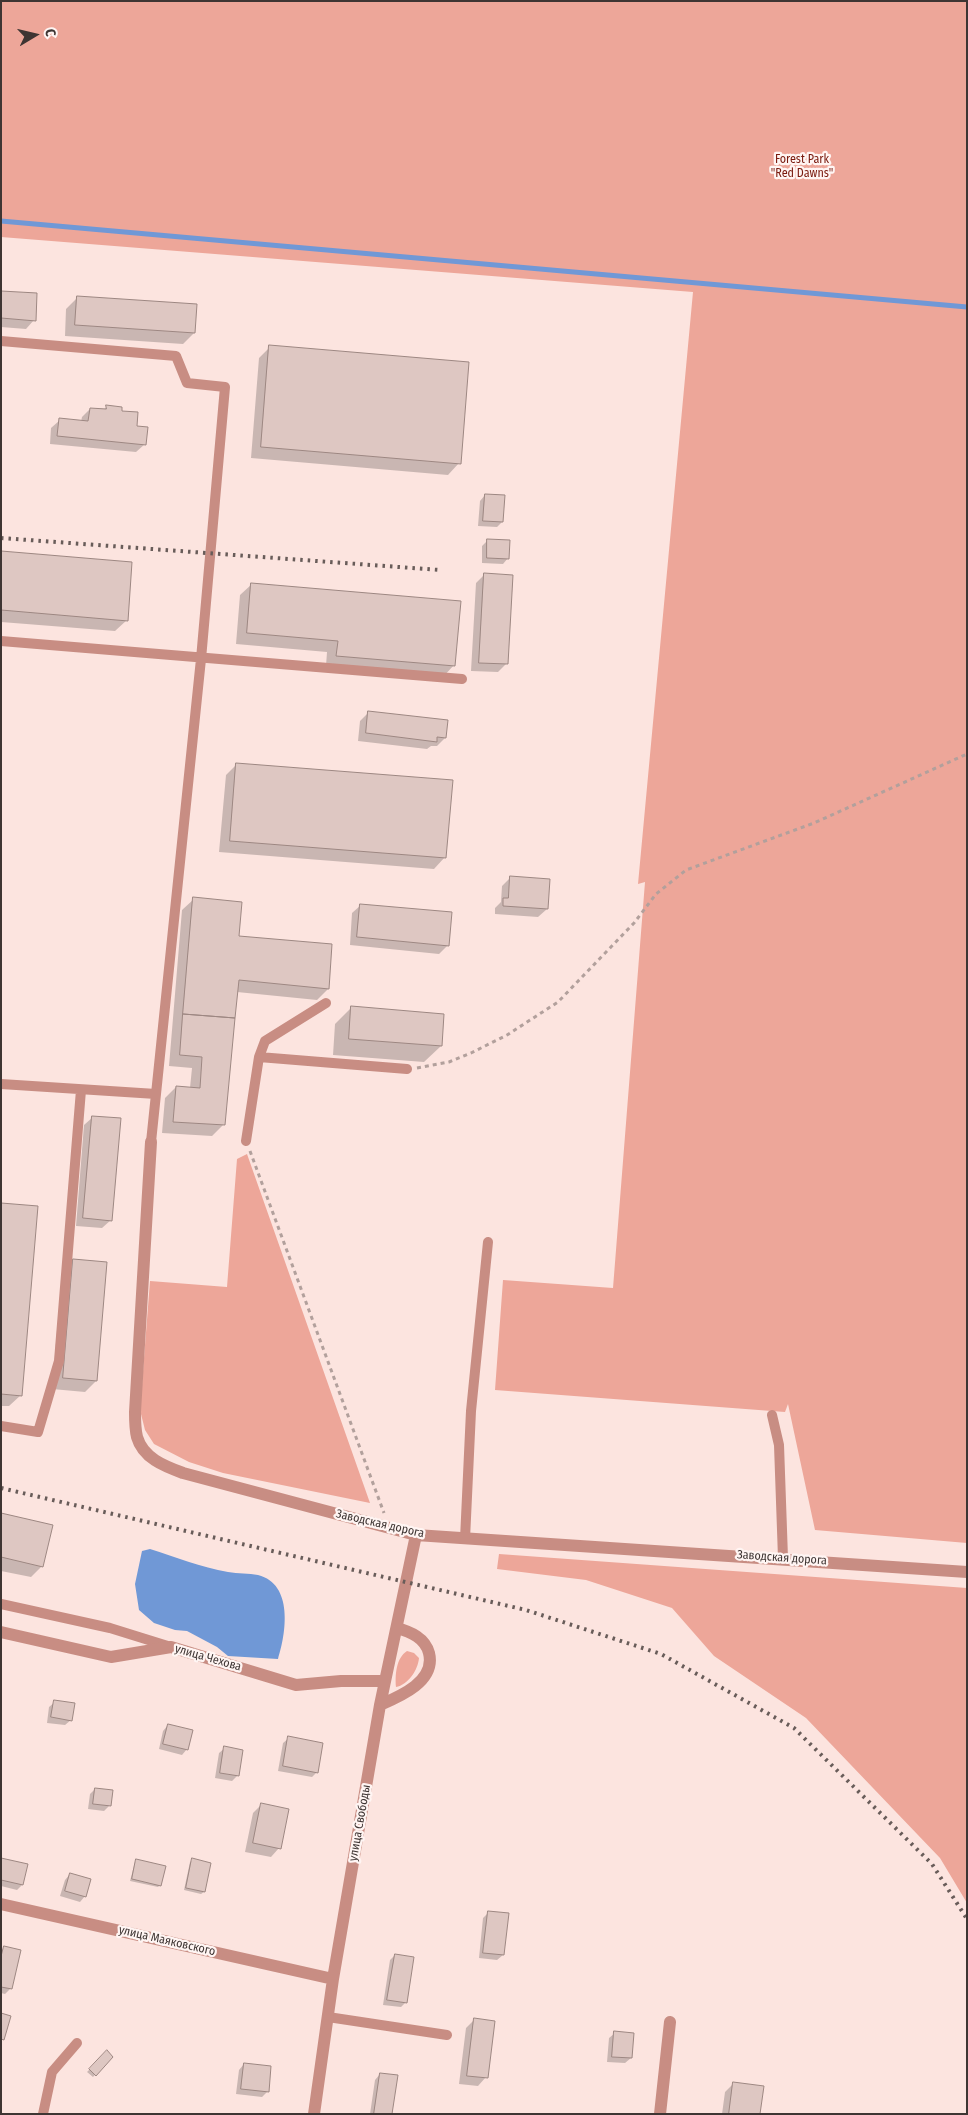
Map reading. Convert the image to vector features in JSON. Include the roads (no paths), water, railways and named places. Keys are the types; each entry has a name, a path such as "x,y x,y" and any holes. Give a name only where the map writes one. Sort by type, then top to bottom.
{"street":[{"name":"Заводская дорога","path":"151,1142 135,1412 137,1437 147,1455 165,1466 183,1473 416,1534 465,1539 782,1558 967,1572"},
{"name":"улица Свободы","path":"314,2114 333,1979 380,1706 416,1534"},
{"path":"380,1706 399,1697 417,1684 428,1673 431,1660 428,1648 420,1638 397,1628"},
{"name":"улица Чехова","path":"1,1632 111,1656 172,1647 296,1685 342,1680 385,1680"},
{"name":"улица Маяковского","path":"1,1904 333,1979"},
{"path":"660,2114 670,2022"}],"lane":[{"path":"1,342 176,356 187,383 225,388 201,659 151,1142"},
{"path":"1,641 201,659 462,679"},
{"path":"246,1141 259,1057 265,1040 326,1003"},
{"path":"259,1057 406,1069"},
{"path":"1,1084 156,1094"},
{"path":"1,1426 38,1432 59,1361 81,1090"},
{"path":"465,1539 471,1411 488,1242"},
{"path":"772,1415 779,1445 782,1558"},
{"path":"1,1604 110,1628 172,1647"},
{"path":"328,2017 446,2035"},
{"path":"43,2114 52,2072 77,2043"}],"water":[{"path":"150,1549 188,1562 232,1573 258,1575 270,1580 277,1588 282,1599 284,1611 285,1624 278,1659 228,1656 217,1647 187,1631 175,1630 154,1623 139,1610 135,1584 142,1551"}],"waterway":[{"path":"1,221 967,307"}],"railway":[{"path":"1,538 440,570"},
{"path":"1,1488 526,1610 661,1654 794,1728 932,1864 967,1919"}],"park label":[{"name":"Forest Park \"Red Dawns\"","path":"802,167"}]}
